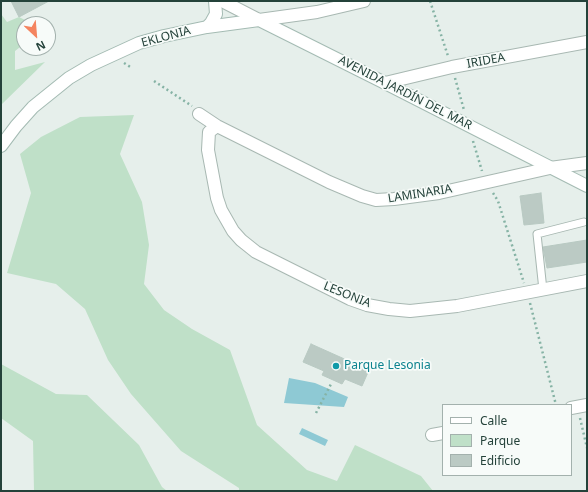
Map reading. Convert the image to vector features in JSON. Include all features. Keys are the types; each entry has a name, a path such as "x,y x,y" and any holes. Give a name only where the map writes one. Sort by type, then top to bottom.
{"street":[{"path":"207,27 216,14 215,1"},
{"name":"AVENIDA JARDÍN DEL MAR","path":"222,1 587,186"},
{"name":"EKLONIA","path":"1,146 33,107 69,78 85,68 139,43 207,27 317,12 364,1"},
{"name":"IRIDEA","path":"385,83 452,67 587,42"},
{"name":"LAMINARIA","path":"199,114 217,126 341,187 376,200 439,193 550,168 587,163"},
{"name":"LESONIA","path":"217,126 209,132 208,150 217,198 221,210 233,231 256,252 350,299 367,305 410,311 457,306 587,281"}],"lane":[{"path":"543,290 537,234 584,222"}],"path":[{"path":"430,1 452,67"},
{"path":"154,81 194,108 199,114"},
{"path":"316,413 331,384"},
{"path":"579,406 587,448"}],"green space":[{"path":"1,14 7,22 16,18 15,70 45,62 1,105"},
{"path":"134,115 120,154 142,202 149,245 144,284 164,310 192,329 230,350 257,425 307,470 337,481 355,445 421,476 433,491 239,491 239,488 181,451 131,394 108,360 85,309 56,284 7,273 31,193 20,154 41,137 80,117"},
{"path":"1,364 56,394 87,395 139,445 162,487 167,491 34,491 33,441 1,418"}],"water":[{"path":"289,378 315,383 348,397 344,407 284,403"},
{"path":"302,428 328,440 325,446 299,434"}],"building":[{"path":"11,1 49,1 21,16 18,16"},
{"path":"541,193 544,223 524,225 520,196"},
{"path":"587,240 587,262 547,268 543,247"},
{"name":"Parque Lesonia","path":"311,344 369,370 362,386 345,379 342,384 322,375 324,371 303,362"}],"place":[{"name":"Parque Lesonia","path":"336,366"}]}
